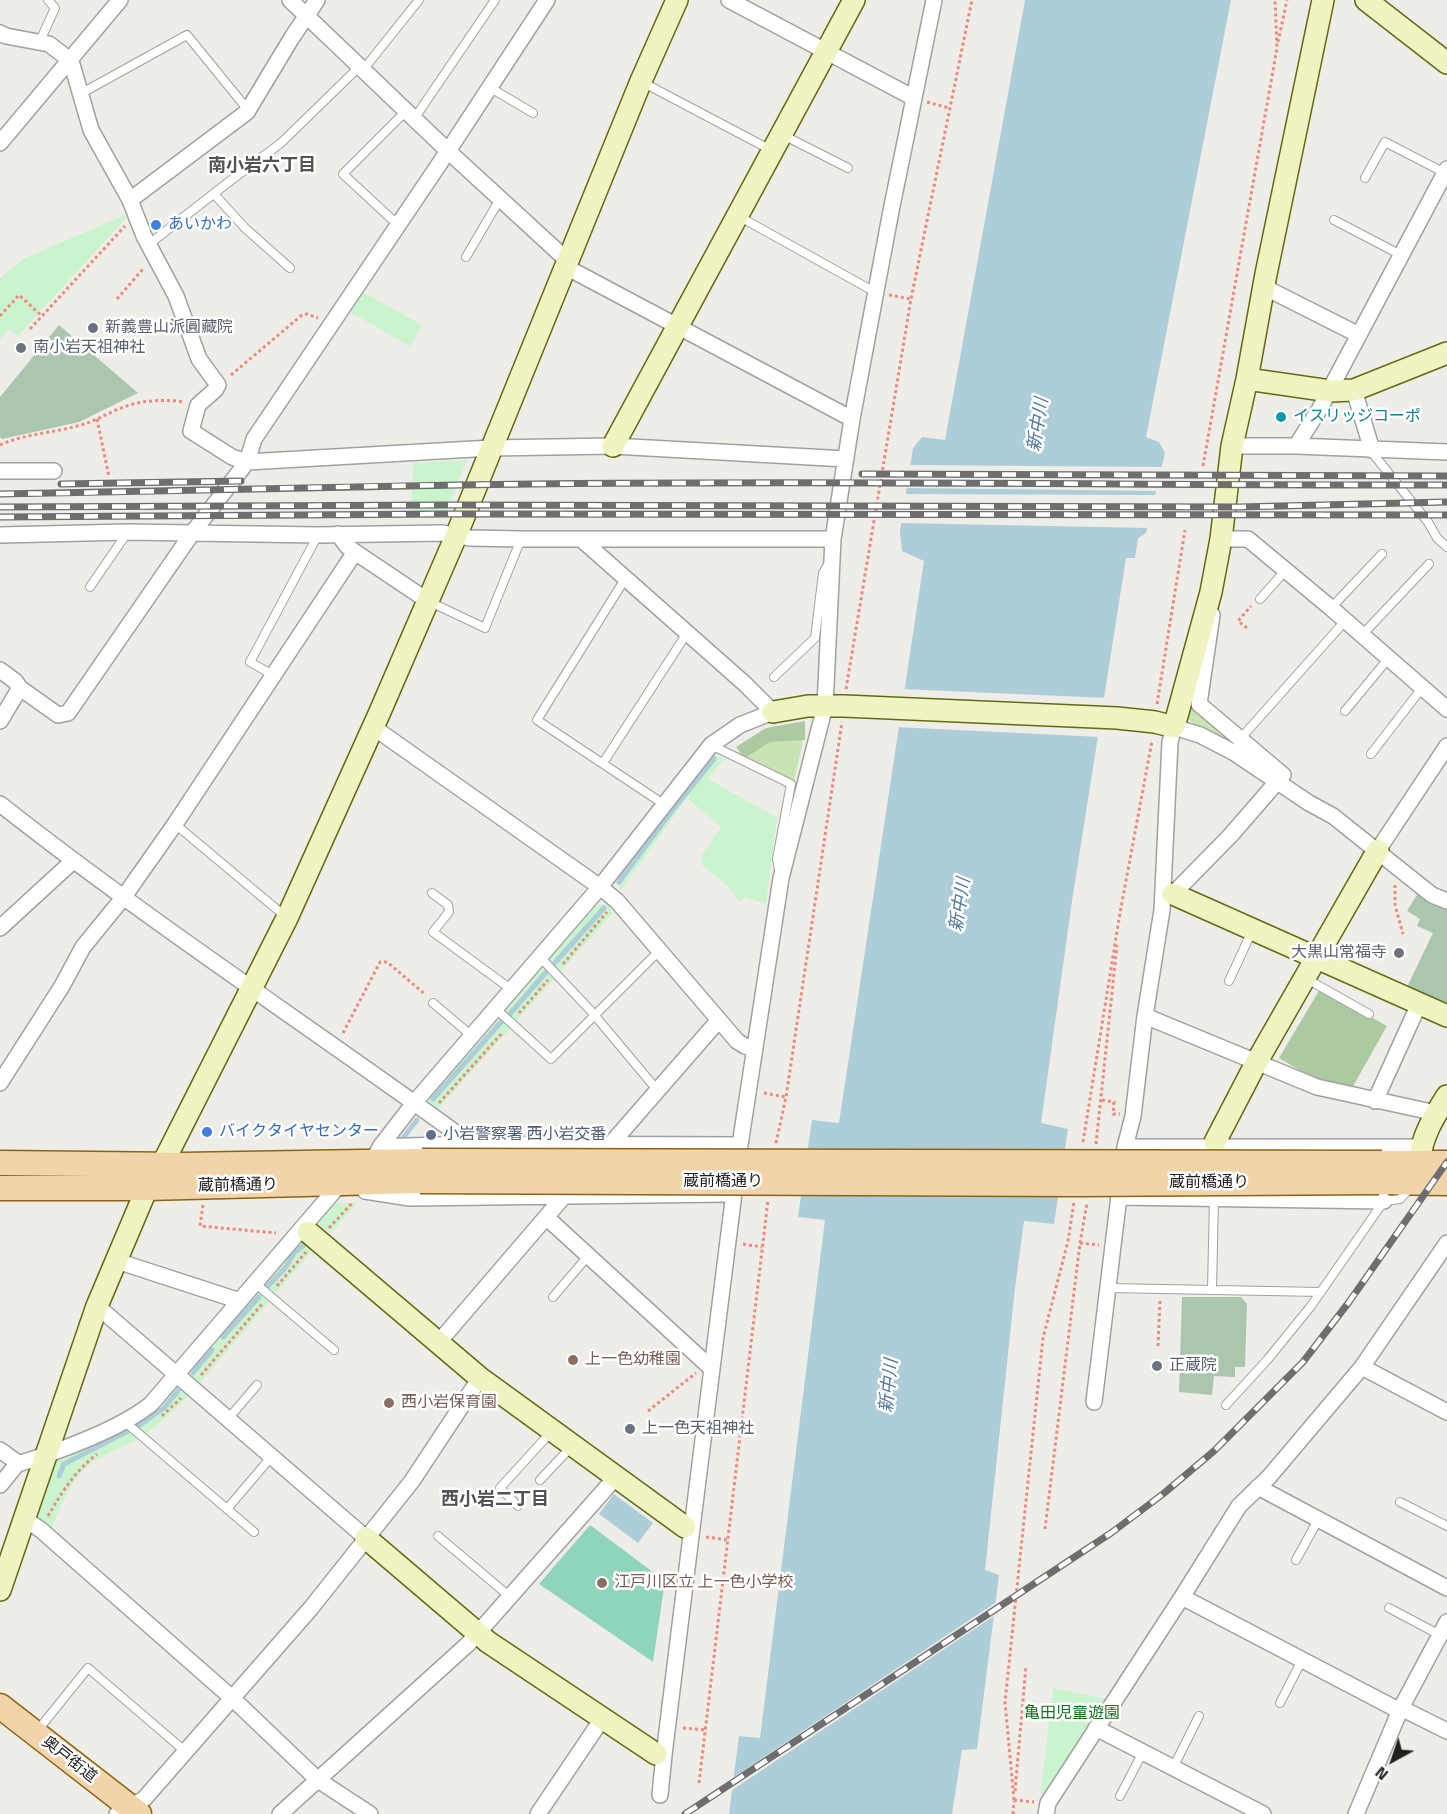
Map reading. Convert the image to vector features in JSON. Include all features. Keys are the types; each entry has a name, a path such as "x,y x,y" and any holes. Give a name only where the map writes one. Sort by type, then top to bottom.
{"main road":[{"name":"蔵前橋通り","path":"0,1163 162,1165 377,1154 421,1171"},
{"name":"蔵前橋通り","path":"0,1188 343,1184 421,1171 1064,1184 1382,1182 1418,1164 1447,1163"},
{"name":"蔵前橋通り","path":"1418,1164 1447,1183"},
{"name":"奥戸街道","path":"0,1706 128,1811"}],"street":[{"path":"0,143 120,0"},
{"path":"290,0 567,264 852,419"},
{"path":"133,207 248,110 317,0"},
{"path":"0,669 20,688 58,715 68,713 193,532 247,462 254,439 547,0"},
{"path":"0,1590 97,1306 147,1188 162,1165 253,988 373,727 456,536 641,81 677,0"},
{"path":"729,0 918,99"},
{"path":"614,446 854,0"},
{"path":"660,1795 660,1754 669,1726 704,1370 734,1194 781,878 839,706 833,539 852,419 880,293 918,99 934,0"},
{"path":"1094,1402 1125,1147 1133,1116 1145,1016 1169,893 1170,742 1164,724 1211,592 1221,538 1232,446 1323,0"},
{"path":"1366,0 1447,63"},
{"path":"0,33 49,44 70,61 91,130 133,207 151,251 176,296 200,359 218,385 198,405 191,431 231,457 247,462 491,448 614,446 846,459"},
{"path":"1296,446 1330,391 1446,171"},
{"path":"1264,287 1359,335"},
{"path":"1247,379 1330,391 1354,390 1447,353"},
{"path":"1354,390 1372,450"},
{"path":"1232,446 1447,452"},
{"path":"0,471 54,471"},
{"path":"0,535 128,532 318,535 442,533 470,538 521,539 833,539"},
{"path":"338,534 355,552 428,601"},
{"path":"1221,538 1248,539 1447,709"},
{"path":"581,539 773,712"},
{"path":"0,1081 62,986 83,947 123,898 175,824 355,552"},
{"path":"1169,893 1230,836 1283,775 1199,704 1211,628 1211,592"},
{"path":"0,721 20,688"},
{"path":"377,1154 414,1103 600,887 711,745 740,725 773,712 808,706 839,706 1117,718 1164,724 1216,742 1309,803 1333,816 1432,895 1447,901"},
{"path":"373,727 617,901 718,1021 737,1041 754,1049"},
{"path":"1213,1144 1378,850 1447,746"},
{"path":"0,804 123,898 337,1046 463,1138 466,1144"},
{"path":"0,928 73,861"},
{"path":"1169,893 1447,1016"},
{"path":"1376,1101 1419,1004"},
{"path":"1125,1147 1213,1144 1418,1164 1428,1126 1441,1104 1376,1101 1317,1087 1145,1016"},
{"path":"610,1145 718,1021"},
{"path":"377,1154 466,1144 740,1145"},
{"path":"1118,1197 1214,1199 1382,1182"},
{"path":"0,1485 18,1463 45,1455 124,1421 151,1404 343,1184 360,1190 410,1198 734,1194"},
{"path":"438,1343 565,1195"},
{"path":"546,1217 704,1370"},
{"path":"303,1232 480,1378 689,1530"},
{"path":"1046,1814 1048,1803 1182,1598 1239,1506 1315,1425 1362,1368 1447,1243"},
{"path":"117,1261 240,1301"},
{"path":"97,1306 477,1633 602,1719 660,1754"},
{"path":"1362,1368 1447,1412"},
{"path":"128,1811 144,1799 311,1608 412,1481 480,1378"},
{"path":"0,1450 18,1463"},
{"path":"280,1814 468,1644 616,1477"},
{"path":"1258,1487 1447,1588"},
{"path":"25,1519 41,1530 232,1698 318,1780 370,1814"},
{"path":"1182,1598 1400,1710 1447,1731"},
{"path":"1356,1814 1400,1710 1443,1629"},
{"path":"538,1814 602,1719"},
{"path":"1096,1728 1263,1814"}],"lane":[{"path":"40,41 55,8 48,0"},
{"path":"151,251 214,194 281,143 361,68 419,0"},
{"path":"398,225 343,174 410,115 495,0"},
{"path":"80,94 187,35 248,110"},
{"path":"641,81 777,143 848,168"},
{"path":"489,87 532,113"},
{"path":"1365,178 1385,142 1446,171"},
{"path":"214,194 244,228 290,268"},
{"path":"466,257 500,198"},
{"path":"738,216 880,293"},
{"path":"1334,220 1401,255"},
{"path":"1372,450 1428,522 1437,538 1447,548"},
{"path":"90,587 128,532"},
{"path":"273,675 250,662 318,535"},
{"path":"428,601 485,628 521,539"},
{"path":"1331,608 1382,554"},
{"path":"774,677 814,638 823,573 832,557"},
{"path":"1362,635 1429,564"},
{"path":"1260,599 1286,571"},
{"path":"625,579 537,720 665,805"},
{"path":"1241,738 1345,621"},
{"path":"603,763 687,633"},
{"path":"1345,711 1388,658"},
{"path":"1371,754 1422,688"},
{"path":"711,745 791,784 777,859 781,878"},
{"path":"175,824 287,918"},
{"path":"432,893 448,905 449,912 433,932 512,990"},
{"path":"1229,981 1253,929"},
{"path":"496,1008 551,1059 660,950"},
{"path":"540,957 658,1091"},
{"path":"1305,979 1369,1014"},
{"path":"433,1003 472,1036"},
{"path":"1226,1405 1282,1343 1321,1292 1382,1182"},
{"path":"1212,1289 1214,1199"},
{"path":"553,1297 588,1256"},
{"path":"256,1284 334,1350"},
{"path":"1109,1288 1321,1292"},
{"path":"228,1419 257,1385"},
{"path":"124,1421 254,1532"},
{"path":"518,1506 500,1488 553,1430"},
{"path":"540,1480 573,1445"},
{"path":"227,1509 272,1456"},
{"path":"1400,1502 1447,1526"},
{"path":"1296,1560 1318,1520"},
{"path":"438,1536 509,1596"},
{"path":"1389,1608 1443,1629"},
{"path":"1280,1703 1302,1660"},
{"path":"35,1733 88,1668 186,1752"},
{"path":"1173,1768 1199,1716"},
{"path":"1120,1796 1143,1752"}],"path":[{"path":"777,1142 786,1097 839,706 911,299 972,0"},
{"path":"1275,0 1277,48"},
{"path":"1203,466 1287,0"},
{"path":"918,99 949,108"},
{"path":"30,329 133,207"},
{"path":"117,299 151,251"},
{"path":"880,293 911,299"},
{"path":"0,316 19,295 42,316"},
{"path":"218,385 302,315 307,314 332,323"},
{"path":"0,445 11,440 78,426 147,401 160,400 198,405"},
{"path":"97,419 109,477"},
{"path":"1082,1151 1120,913 1164,724 1185,530"},
{"path":"1247,628 1238,621 1258,598 1260,599"},
{"path":"1398,867 1394,874 1395,905 1403,934"},
{"path":"1095,1148 1102,1100 1120,913"},
{"path":"337,1046 380,962 387,962 433,1003"},
{"path":"748,1090 786,1097"},
{"path":"1045,1529 1080,1243 1088,1195"},
{"path":"1014,1800 1005,1702 1043,1338 1068,1241 1075,1196"},
{"path":"699,1783 768,1200"},
{"path":"204,1201 200,1226 303,1232"},
{"path":"1158,1346 1160,1288"},
{"path":"648,1412 704,1370"},
{"path":"689,1530 728,1540"},
{"path":"1013,1814 1026,1666"},
{"path":"669,1726 706,1730"}],"green space":[{"path":"125,215 127,217 18,336 9,329 0,340 0,278 23,259"},
{"path":"359,290 422,325 410,346 346,310"},
{"path":"59,325 138,393 79,422 2,439 0,437 0,397"},
{"path":"467,460 444,518 411,518 413,463"},
{"path":"1206,638 1195,706 1275,771 1226,740 1195,726 1187,716"},
{"path":"805,721 805,740 770,742 745,758 736,747 766,728"},
{"path":"806,729 794,780 737,753 747,746"},
{"path":"714,755 724,758 708,779 777,818 766,904 745,897 740,902 729,887 703,866 701,856 721,827 687,798 621,890 616,883 619,876"},
{"path":"1421,888 1447,903 1447,1005 1407,987 1433,933 1417,926 1420,919 1407,911"},
{"path":"598,904 608,905 613,913 437,1110 429,1103 430,1094"},
{"path":"1320,989 1387,1026 1352,1088 1314,1079 1279,1058"},
{"path":"333,1203 357,1203 331,1233 321,1226 319,1220"},
{"path":"301,1240 314,1249 199,1384 191,1375 190,1369"},
{"path":"1182,1297 1241,1297 1247,1304 1245,1367 1235,1367 1235,1377 1214,1376 1212,1395 1179,1392"},
{"path":"175,1386 182,1387 189,1395 166,1418 147,1432 87,1467 70,1488 52,1528 34,1517 51,1462 135,1423"},
{"path":"590,1525 665,1581 653,1662 539,1584"},
{"name":"亀田児童遊園","path":"1053,1688 1106,1699 1044,1796 1041,1789"}],"water":[{"name":"新中川","path":"1025,0 1231,0 1146,437 1159,442 1165,453 1146,533 1138,538 1135,558 1126,558 1072,901 1041,1123 1068,1129 1054,1224 1024,1221 985,1570 999,1575 977,1749 962,1750 952,1814 729,1814 739,1736 760,1738 825,1220 798,1217 812,1120 839,1123 924,561 902,551 900,532 913,448 922,437 945,440"},
{"path":"614,1494 653,1523 638,1543 599,1514"}],"pier":[{"path":"907,465 1165,467 1159,491 903,488"},
{"path":"902,494 1158,495 1150,528 898,523"},
{"path":"901,689 1107,698 1101,737 895,727"},
{"path":"998,1601 997,1614 729,1792 731,1779"}],"waterway":[{"path":"619,882 714,759"},
{"path":"553,965 604,908"},
{"path":"509,1015 548,970"},
{"path":"433,1099 502,1021"},
{"path":"403,1138 417,1120"},
{"path":"267,1287 286,1267 294,1253 304,1245"},
{"path":"223,1337 259,1297"},
{"path":"204,1360 212,1350"},
{"path":"193,1373 201,1363"},
{"path":"137,1427 164,1408 178,1391"},
{"path":"59,1476 64,1464 128,1431"}],"railway":[{"path":"862,474 1447,476"},
{"path":"61,484 241,481"},
{"path":"0,494 582,484 1447,485"},
{"path":"0,507 449,505 1239,507 1447,502"},
{"path":"0,517 444,514 1447,515"},
{"path":"685,1814 1111,1533 1163,1494 1214,1451 1303,1362 1349,1302 1447,1162"}],"place":[{"name":"あいかわ","path":"156,225"},
{"name":"新義豊山派圓藏院","path":"93,328"},
{"name":"南小岩天祖神社","path":"21,348"},
{"name":"イスリッジコーポ","path":"1281,417"},
{"name":"大黒山常福寺","path":"1399,953"},
{"name":"バイクタイヤセンター","path":"207,1132"},
{"name":"小岩警察署 西小岩交番","path":"431,1135"},
{"name":"上一色幼稚園","path":"573,1360"},
{"name":"正蔵院","path":"1157,1366"},
{"name":"西小岩保育園","path":"389,1403"},
{"name":"上一色天祖神社","path":"630,1429"},
{"name":"江戸川区立 上一色小学校","path":"602,1583"}],"district":[{"name":"南小岩六丁目","path":"262,167"},
{"name":"西小岩二丁目","path":"495,1501"}]}
